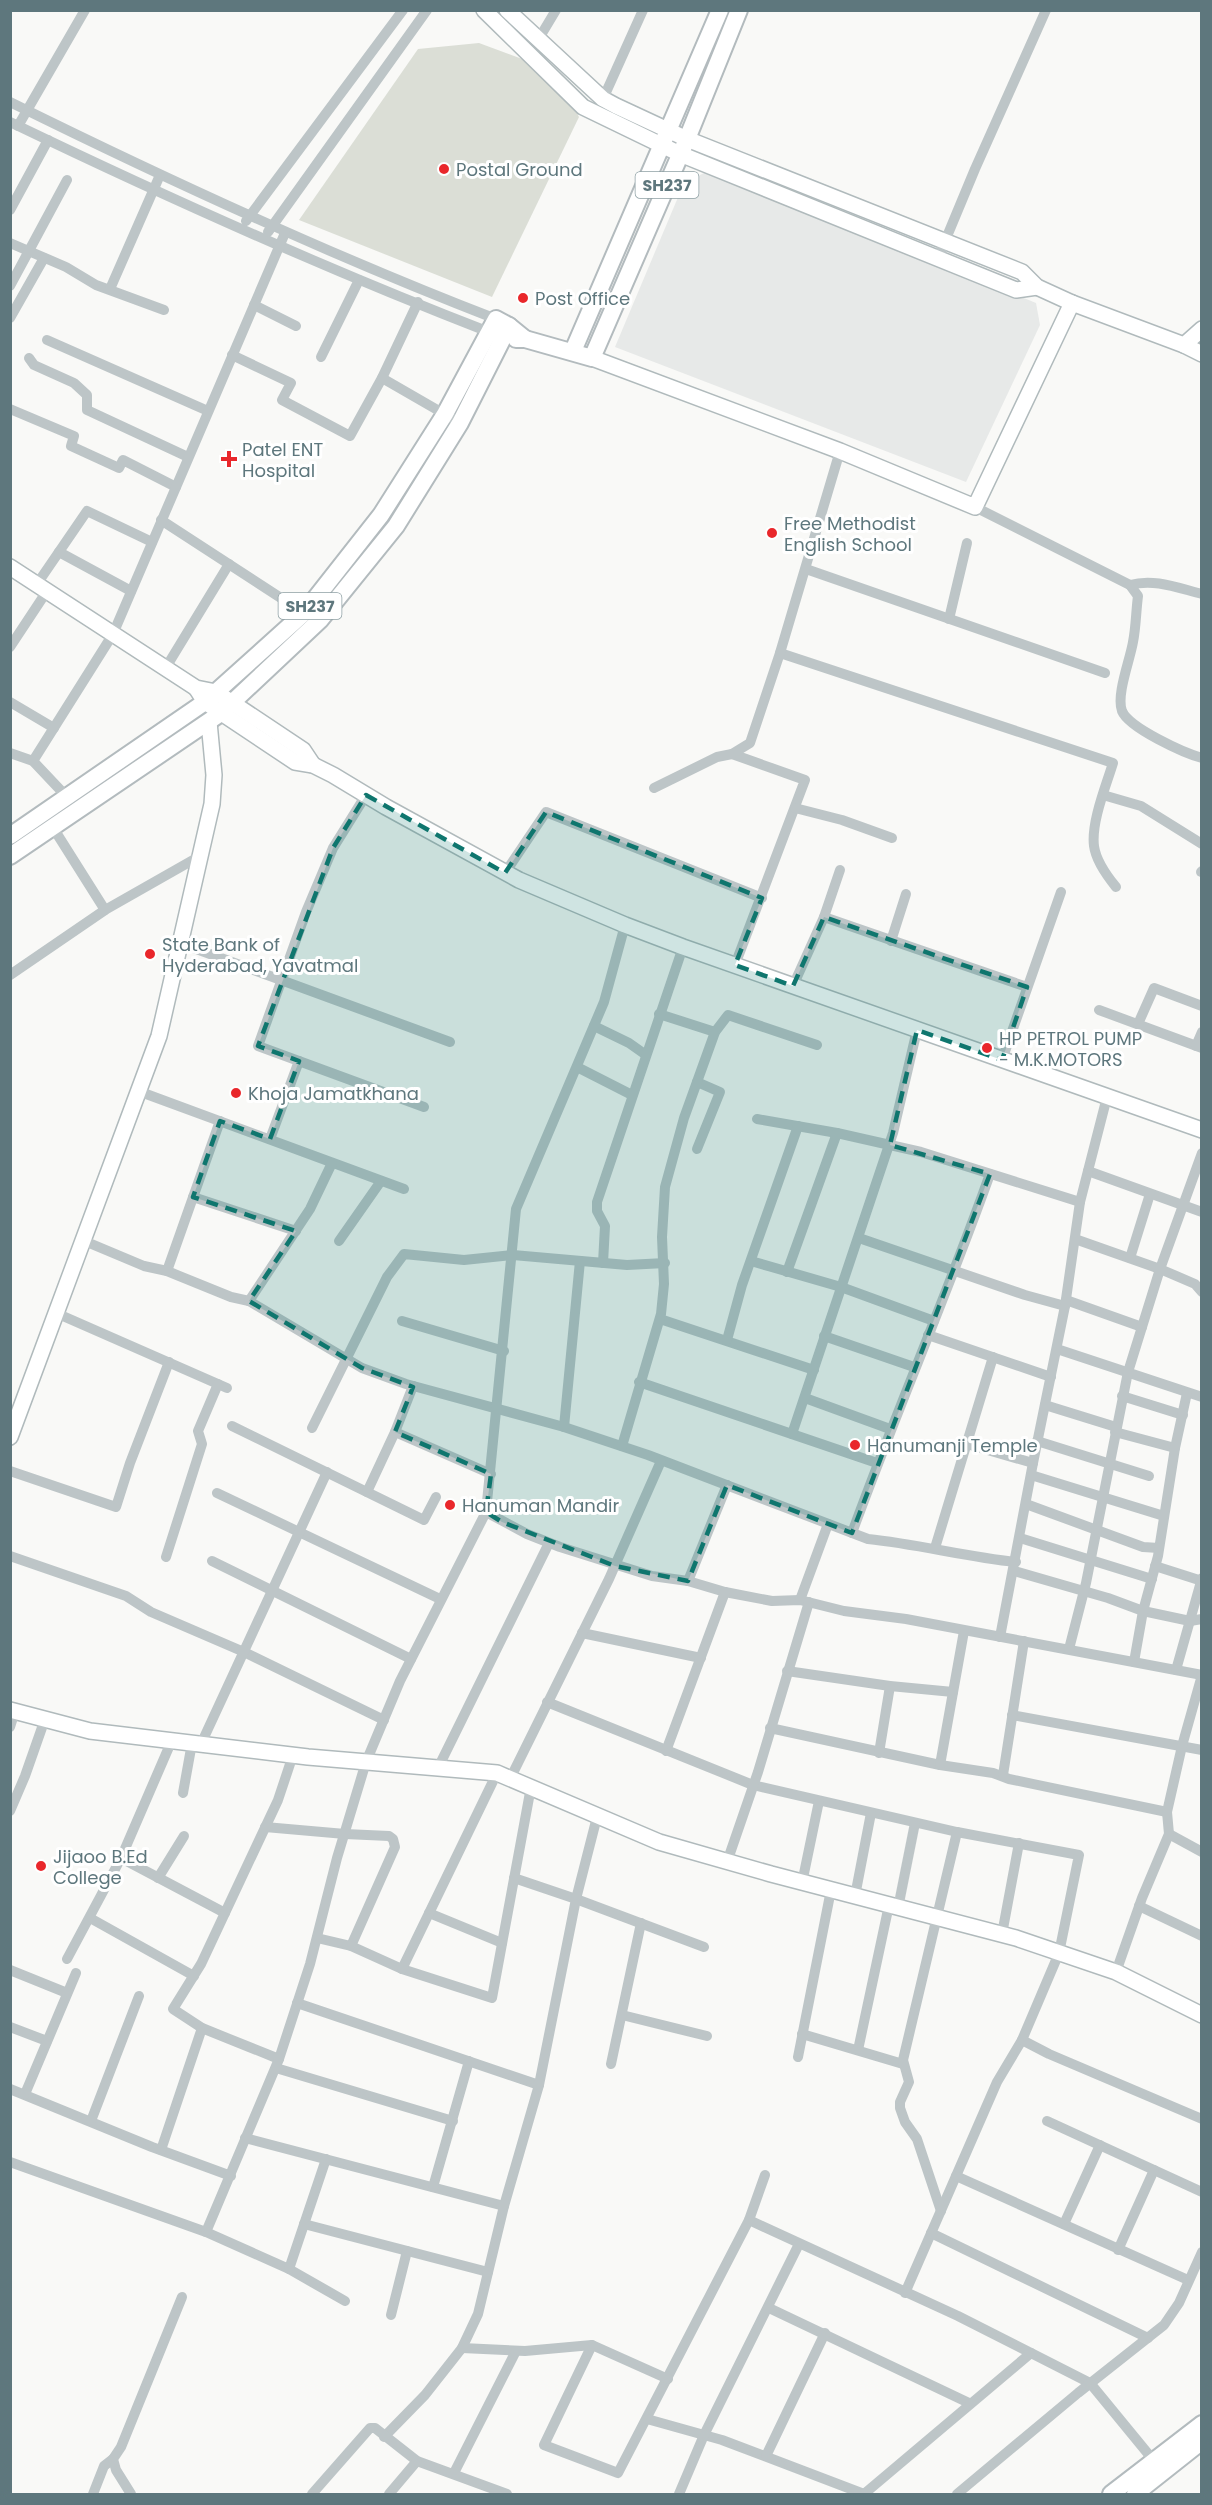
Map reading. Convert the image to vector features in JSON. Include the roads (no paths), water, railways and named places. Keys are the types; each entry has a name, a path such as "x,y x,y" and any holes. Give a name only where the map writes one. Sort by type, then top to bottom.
{"main road":[{"path":"573,351 720,10"},
{"name":"SH237","path":"592,358 739,10"},
{"path":"499,329 525,339 592,358"},
{"name":"SH237","path":"10,836 206,694 304,613 375,524 499,329"},
{"name":"SH237","path":"10,856 221,713 320,620 396,526 460,423 499,329"},
{"path":"1111,2494 1202,2424"},
{"path":"1135,2494 1202,2441"}],"street":[{"path":"85,10 26,110 14,124 153,191 279,247 418,302 499,329"},
{"path":"241,229 403,10"},
{"path":"263,240 427,10"},
{"path":"484,10 583,107 665,139 1016,290 1037,287"},
{"path":"507,10 603,99 665,139"},
{"path":"538,40 556,10"},
{"path":"603,99 643,10"},
{"path":"938,258 1046,10"},
{"path":"10,102 250,217 499,329"},
{"path":"10,210 48,140"},
{"path":"683,147 945,240 1022,272 1037,287 1072,303 1185,345 1202,354"},
{"path":"110,289 160,175"},
{"path":"10,286 67,180"},
{"path":"33,761 113,634 285,233"},
{"path":"10,243 66,267 96,285 164,310"},
{"path":"10,318 44,258"},
{"path":"321,357 359,280"},
{"path":"232,355 291,383 282,400 350,436 382,378 418,302"},
{"path":"975,507 1072,303"},
{"path":"254,305 296,326"},
{"path":"1185,345 1202,329"},
{"path":"47,340 208,411"},
{"path":"29,358 34,365 74,384 87,395 87,410 188,457"},
{"path":"592,358 840,451 975,507 1130,585 1137,596 1133,641 1121,697 1122,712 1133,723 1186,753 1202,758"},
{"path":"382,378 460,423"},
{"path":"10,409 74,436 71,446 120,468 123,460 176,487"},
{"path":"654,788 717,757 732,754 750,743 806,569 840,451"},
{"path":"10,647 59,552 87,511 152,542"},
{"path":"162,520 304,613"},
{"path":"949,619 967,543"},
{"path":"59,552 131,591"},
{"path":"165,669 230,564"},
{"path":"10,567 206,694 221,713 303,750 313,765 505,873 625,925 683,947 1202,1130"},
{"path":"806,569 1105,673"},
{"path":"1130,585 1142,582 1159,583 1202,594"},
{"path":"780,653 1113,763 1097,815 1094,846 1104,873 1116,887"},
{"path":"10,702 54,728"},
{"path":"10,1437 159,1036 212,804 213,775 221,713"},
{"path":"10,753 33,761 66,796"},
{"path":"732,754 805,780 735,965"},
{"path":"366,795 333,848 281,979 258,1046 424,1107"},
{"path":"1103,795 1141,806 1202,844"},
{"path":"795,808 842,820 892,838"},
{"path":"505,873 546,812 762,898"},
{"path":"52,826 105,910"},
{"path":"10,975 105,910 200,856"},
{"path":"793,986 824,917 840,870"},
{"path":"1002,1060 1061,892"},
{"path":"891,940 906,894"},
{"path":"824,917 1028,987"},
{"path":"206,2232 277,2064 317,1938 366,1762 411,1659 486,1512 504,1351 516,1209 604,1002 625,925"},
{"path":"180,943 450,1042"},
{"path":"603,1263 605,1226 597,1211 597,1202 683,947"},
{"path":"1138,1024 1154,987 1202,1006"},
{"path":"1099,1010 1199,1047 1202,1032"},
{"path":"659,1014 715,1032"},
{"path":"622,1446 639,1382 660,1319 665,1263 662,1237 665,1187 715,1032 728,1015 817,1045"},
{"path":"594,1026 629,1043 646,1055"},
{"path":"792,1434 889,1144 917,1029"},
{"path":"270,1139 299,1061"},
{"path":"577,1067 632,1095"},
{"path":"697,1082 720,1092 697,1149"},
{"path":"138,1091 404,1189"},
{"path":"1000,1637 1037,1440 1066,1303 1080,1202 1107,1097"},
{"path":"757,1119 837,1133 921,1152 1080,1202"},
{"path":"167,1271 220,1121"},
{"path":"727,1340 798,1126"},
{"path":"787,1272 837,1133"},
{"path":"1069,1650 1091,1560 1128,1372 1160,1269 1202,1153"},
{"path":"249,1301 310,1209 332,1163"},
{"path":"1088,1171 1202,1212"},
{"path":"852,1533 914,1367 955,1272 990,1174"},
{"path":"339,1241 381,1181"},
{"path":"1130,1258 1150,1194"},
{"path":"193,1197 296,1231"},
{"path":"859,1238 955,1272 1142,1327"},
{"path":"1075,1239 1160,1269 1195,1284 1202,1292"},
{"path":"82,1240 144,1266 167,1271 231,1297 249,1301 362,1368 413,1386 564,1427 622,1446 868,1539 935,1548 1015,1566 1143,1611 1190,1621 1202,1619"},
{"path":"312,1428 387,1277 404,1254 464,1260 513,1255 580,1262 665,1263"},
{"path":"564,1427 580,1262"},
{"path":"751,1262 841,1287 934,1321"},
{"path":"56,1312 223,1386 198,1431 202,1444 166,1557"},
{"path":"660,1319 814,1370"},
{"path":"402,1321 504,1351"},
{"path":"928,1335 1051,1377"},
{"path":"824,1336 914,1367"},
{"path":"1057,1349 1202,1397"},
{"path":"935,1548 993,1357"},
{"path":"10,1471 116,1507 130,1463 169,1362"},
{"path":"639,1382 877,1463"},
{"path":"367,1492 395,1432 413,1386"},
{"path":"1134,1662 1143,1611 1159,1548 1175,1448 1187,1392"},
{"path":"1122,1396 1183,1415"},
{"path":"805,1398 890,1429"},
{"path":"1045,1405 1175,1448"},
{"path":"232,1426 424,1520 436,1497"},
{"path":"395,1432 490,1474"},
{"path":"1037,1440 1149,1476"},
{"path":"967,1444 1033,1463"},
{"path":"402,1969 429,1913 503,1776 547,1702 615,1566 661,1461"},
{"path":"183,1793 196,1744 244,1652 327,1472"},
{"path":"1031,1475 1164,1516"},
{"path":"688,1581 727,1485"},
{"path":"217,1493 440,1599"},
{"path":"1026,1504 1143,1547 1159,1548"},
{"path":"486,1512 502,1522 549,1543 652,1576 688,1581 725,1592 772,1601 805,1601 844,1611 1024,1641 1202,1675 1182,1746 1167,1812 1169,1834 1139,1906 1116,1972"},
{"path":"727,1862 753,1785 828,1524"},
{"path":"1020,1538 1152,1580"},
{"path":"438,1768 549,1543"},
{"path":"10,1556 126,1596 151,1612 244,1652 384,1720"},
{"path":"212,1561 411,1659"},
{"path":"1155,1566 1201,1580 1176,1670"},
{"path":"666,1751 725,1592"},
{"path":"940,1765 964,1631"},
{"path":"582,1633 701,1658"},
{"path":"1003,1775 1024,1641"},
{"path":"787,1671 890,1686 953,1692"},
{"path":"879,1753 890,1686"},
{"path":"547,1702 753,1785 915,1823 1079,1855 1059,1953 1022,2040 997,2082 905,2293"},
{"path":"10,1727 13,1711 90,1731 293,1755 503,1776 659,1842 802,1883 1002,1934 1116,1972 1202,2015"},
{"path":"1012,1715 1202,1750"},
{"path":"10,1811 45,1719"},
{"path":"770,1728 879,1753 1003,1775 1009,1779 1167,1812"},
{"path":"67,1959 121,1858 172,1740"},
{"path":"293,1755 278,1800 194,1976 174,2009 202,2028 277,2064 453,2121"},
{"path":"317,1938 351,1946 402,1969 492,1998 531,1787"},
{"path":"802,1883 819,1801"},
{"path":"855,1896 871,1813"},
{"path":"384,2436 425,2395 462,2348 478,2314 504,2206 539,2085 576,1899 597,1817"},
{"path":"858,2050 915,1823"},
{"path":"265,1827 389,1836 396,1842 351,1946"},
{"path":"941,2211 917,2139 905,2122 900,2102 909,2082 903,2064 957,1832"},
{"path":"1169,1834 1202,1852"},
{"path":"158,1878 184,1836"},
{"path":"1002,1934 1019,1843"},
{"path":"121,1858 225,1913"},
{"path":"514,1878 704,1947"},
{"path":"798,2057 831,1890"},
{"path":"1139,1906 1202,1936"},
{"path":"429,1913 502,1943"},
{"path":"90,1918 194,1976"},
{"path":"611,2064 641,1923"},
{"path":"10,1970 67,1993"},
{"path":"25,2094 76,1973"},
{"path":"92,2121 139,1996"},
{"path":"297,2002 539,2085"},
{"path":"622,2015 707,2036"},
{"path":"10,2027 47,2041"},
{"path":"161,2150 202,2028"},
{"path":"802,2034 903,2064"},
{"path":"1022,2040 1049,2054 1202,2119"},
{"path":"433,2187 469,2061"},
{"path":"10,2089 231,2176"},
{"path":"1047,2121 1202,2192"},
{"path":"245,2138 504,2206"},
{"path":"1065,2224 1100,2145"},
{"path":"289,2269 326,2159"},
{"path":"10,2162 206,2232 289,2269 345,2301"},
{"path":"1118,2250 1154,2170"},
{"path":"592,2345 544,2445 618,2473 749,2220 765,2175"},
{"path":"956,2176 1188,2280"},
{"path":"749,2220 958,2316 1090,2383 1154,2461"},
{"path":"304,2224 488,2272"},
{"path":"932,2233 1148,2338"},
{"path":"679,2494 704,2435 799,2244"},
{"path":"391,2315 407,2251"},
{"path":"957,2494 1090,2383 1164,2325 1179,2303 1202,2252"},
{"path":"93,2494 104,2466 113,2459 121,2447 182,2297"},
{"path":"769,2308 969,2403"},
{"path":"766,2456 825,2333"},
{"path":"462,2348 516,2351 592,2345 668,2379"},
{"path":"454,2473 516,2351"},
{"path":"647,2419 766,2456 864,2494 1031,2353"},
{"path":"312,2494 367,2429 375,2428 417,2461 507,2494"},
{"path":"113,2459 116,2470 131,2494"},
{"path":"389,2494 417,2461"}],"place":[{"name":"Postal Ground","path":"444,169"},
{"name":"Post Office","path":"523,298"},
{"name":"Patel ENT Hospital","path":"229,459"},
{"name":"Free Methodist English School","path":"772,533"},
{"name":"State Bank of Hyderabad, Yavatmal","path":"150,954"},
{"name":"HP PETROL PUMP - M.K.MOTORS","path":"987,1048"},
{"name":"Khoja Jamatkhana","path":"236,1093"},
{"name":"Hanumanji Temple","path":"855,1445"},
{"name":"Hanuman Mandir","path":"450,1505"},
{"name":"Jijaoo B.Ed College","path":"41,1866"}]}
